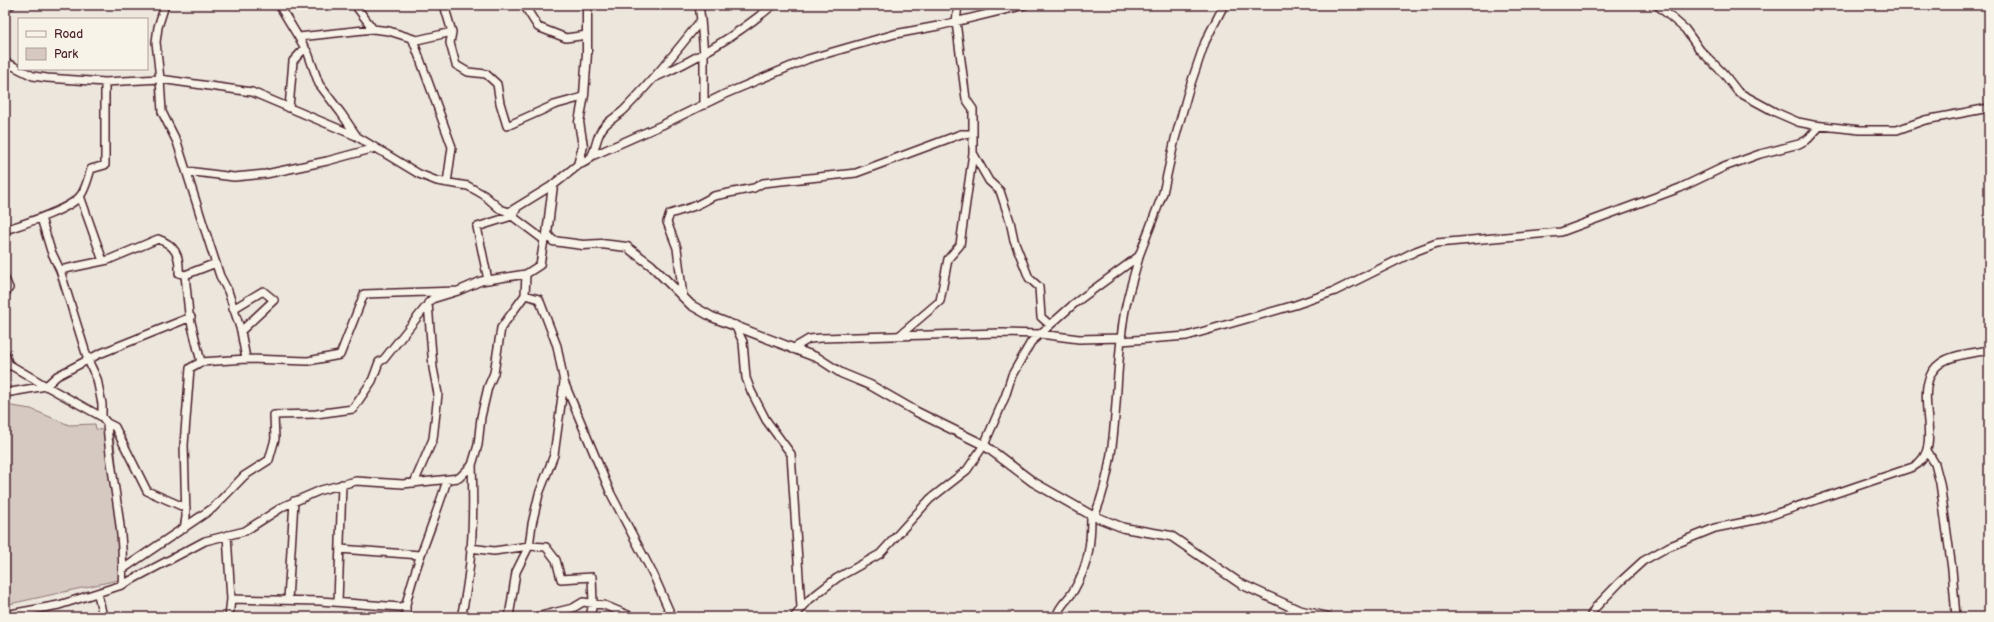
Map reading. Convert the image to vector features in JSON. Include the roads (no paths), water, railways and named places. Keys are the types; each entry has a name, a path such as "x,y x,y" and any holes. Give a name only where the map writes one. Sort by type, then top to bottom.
{"street":[{"path":"5,7 11,5"},
{"path":"166,5 158,27 156,42 162,112 177,142 187,171 205,230 240,331 246,359"},
{"path":"279,5 299,37 319,84 356,136"},
{"path":"355,5 373,29"},
{"path":"444,5 452,32 450,43 456,65 468,72 486,74 497,84 500,103 507,126 554,105 583,97"},
{"path":"524,5 538,27 566,38 587,35"},
{"path":"578,165 583,146 579,122 587,53 587,5"},
{"path":"699,5 704,54 704,105"},
{"path":"652,79 704,54 773,5"},
{"path":"899,336 940,301 948,259 960,245 973,153 973,110 966,99 956,22 958,5"},
{"path":"592,156 783,69 828,52 895,34 956,22 1025,5"},
{"path":"1056,617 1060,604 1074,589 1090,553 1093,516 1107,479 1115,430 1124,315 1139,256 1163,193 1176,132 1204,42 1224,5"},
{"path":"1657,5 1685,29 1700,50 1724,74 1738,92 1775,112 1798,122 1860,130 1898,130 1925,120 1989,107 1989,113"},
{"path":"21,70 33,76 105,82 160,79 252,92 356,136 419,174 437,181 468,186 484,195 500,209 509,212 518,208 553,185 578,165 586,163 592,156 602,129 624,110 701,20"},
{"path":"299,37 373,29 389,31 413,40 452,32"},
{"path":"413,40 452,147 447,183"},
{"path":"289,108 293,61 304,48"},
{"path":"5,62 18,68"},
{"path":"5,230 41,218 60,209 80,196 91,169 105,165 105,82"},
{"path":"792,349 810,339 899,336 1002,333 1040,334 1079,339 1121,339 1187,336 1295,305 1335,291 1416,251 1438,243 1560,232 1680,188 1739,162 1799,144 1808,140 1820,126"},
{"path":"682,297 677,248 667,222 670,214 695,206 714,196 754,188 763,183 856,173 961,134 973,134"},
{"path":"187,171 234,177 266,174 327,162 375,148"},
{"path":"973,153 989,181 1000,191 1010,221 1014,240 1029,278 1039,287 1041,317 1050,325"},
{"path":"123,569 213,508 244,476 270,460 275,439 274,416 316,414 353,409 372,381 380,362 432,299 488,280 526,274 540,265 546,239 553,185"},
{"path":"80,196 103,261"},
{"path":"488,280 477,227 512,216 518,208"},
{"path":"512,216 546,239 553,241 583,246 601,244 628,247 672,284 682,297 691,305 712,317 818,358 841,373 870,385 917,412 984,444 1033,482 1093,516 1124,528 1171,536 1241,584 1298,610 1328,617"},
{"path":"41,218 51,251 60,270 88,360 98,385 118,510 123,569 122,585"},
{"path":"60,270 103,261 158,239 167,243 176,250 180,262 179,274 185,275 216,263"},
{"path":"794,617 802,607 838,578 885,550 930,499 967,470 984,444 1021,358 1040,334 1075,303 1139,256"},
{"path":"461,617 468,588 474,500 472,465 478,445 481,417 486,393 494,373 501,328 525,295 526,274"},
{"path":"185,275 191,317 201,362"},
{"path":"5,279 9,288 5,294"},
{"path":"233,309 263,291 274,300 240,331"},
{"path":"184,529 186,508 184,445 190,368 201,362 246,359 308,361 340,355 364,294 458,291"},
{"path":"525,295 539,299 557,346 564,382 611,494 653,574 672,617"},
{"path":"414,483 433,439 438,394 433,368 428,303"},
{"path":"5,393 46,386 57,376 99,354 191,317"},
{"path":"735,325 743,342 746,378 751,391 766,420 791,454 802,607"},
{"path":"1956,617 1952,569 1940,482 1935,464 1928,452 1926,394 1930,378 1942,362 1952,358 1989,350"},
{"path":"5,353 6,367 46,386 115,427 147,491 186,508"},
{"path":"509,617 516,572 529,546 532,524 539,494 554,455 564,382"},
{"path":"1590,617 1595,608 1643,561 1668,547 1715,528 1760,519 1913,467 1922,463 1928,452"},
{"path":"5,615 26,614 98,594 122,585 205,542 245,530 294,501 342,484 368,481 403,484 447,480 459,478 472,465"},
{"path":"406,617 406,606 420,555 425,539 438,512 447,480"},
{"path":"338,602 342,484"},
{"path":"288,600 294,501"},
{"path":"227,536 231,599 229,617"},
{"path":"470,548 494,551 529,546 546,547 556,560 561,579 592,577 593,603 590,617"},
{"path":"340,548 420,555"},
{"path":"98,594 103,617"},
{"path":"231,599 338,602 400,607 406,606"},
{"path":"536,617 573,608 583,602 604,605 633,617"}]}
